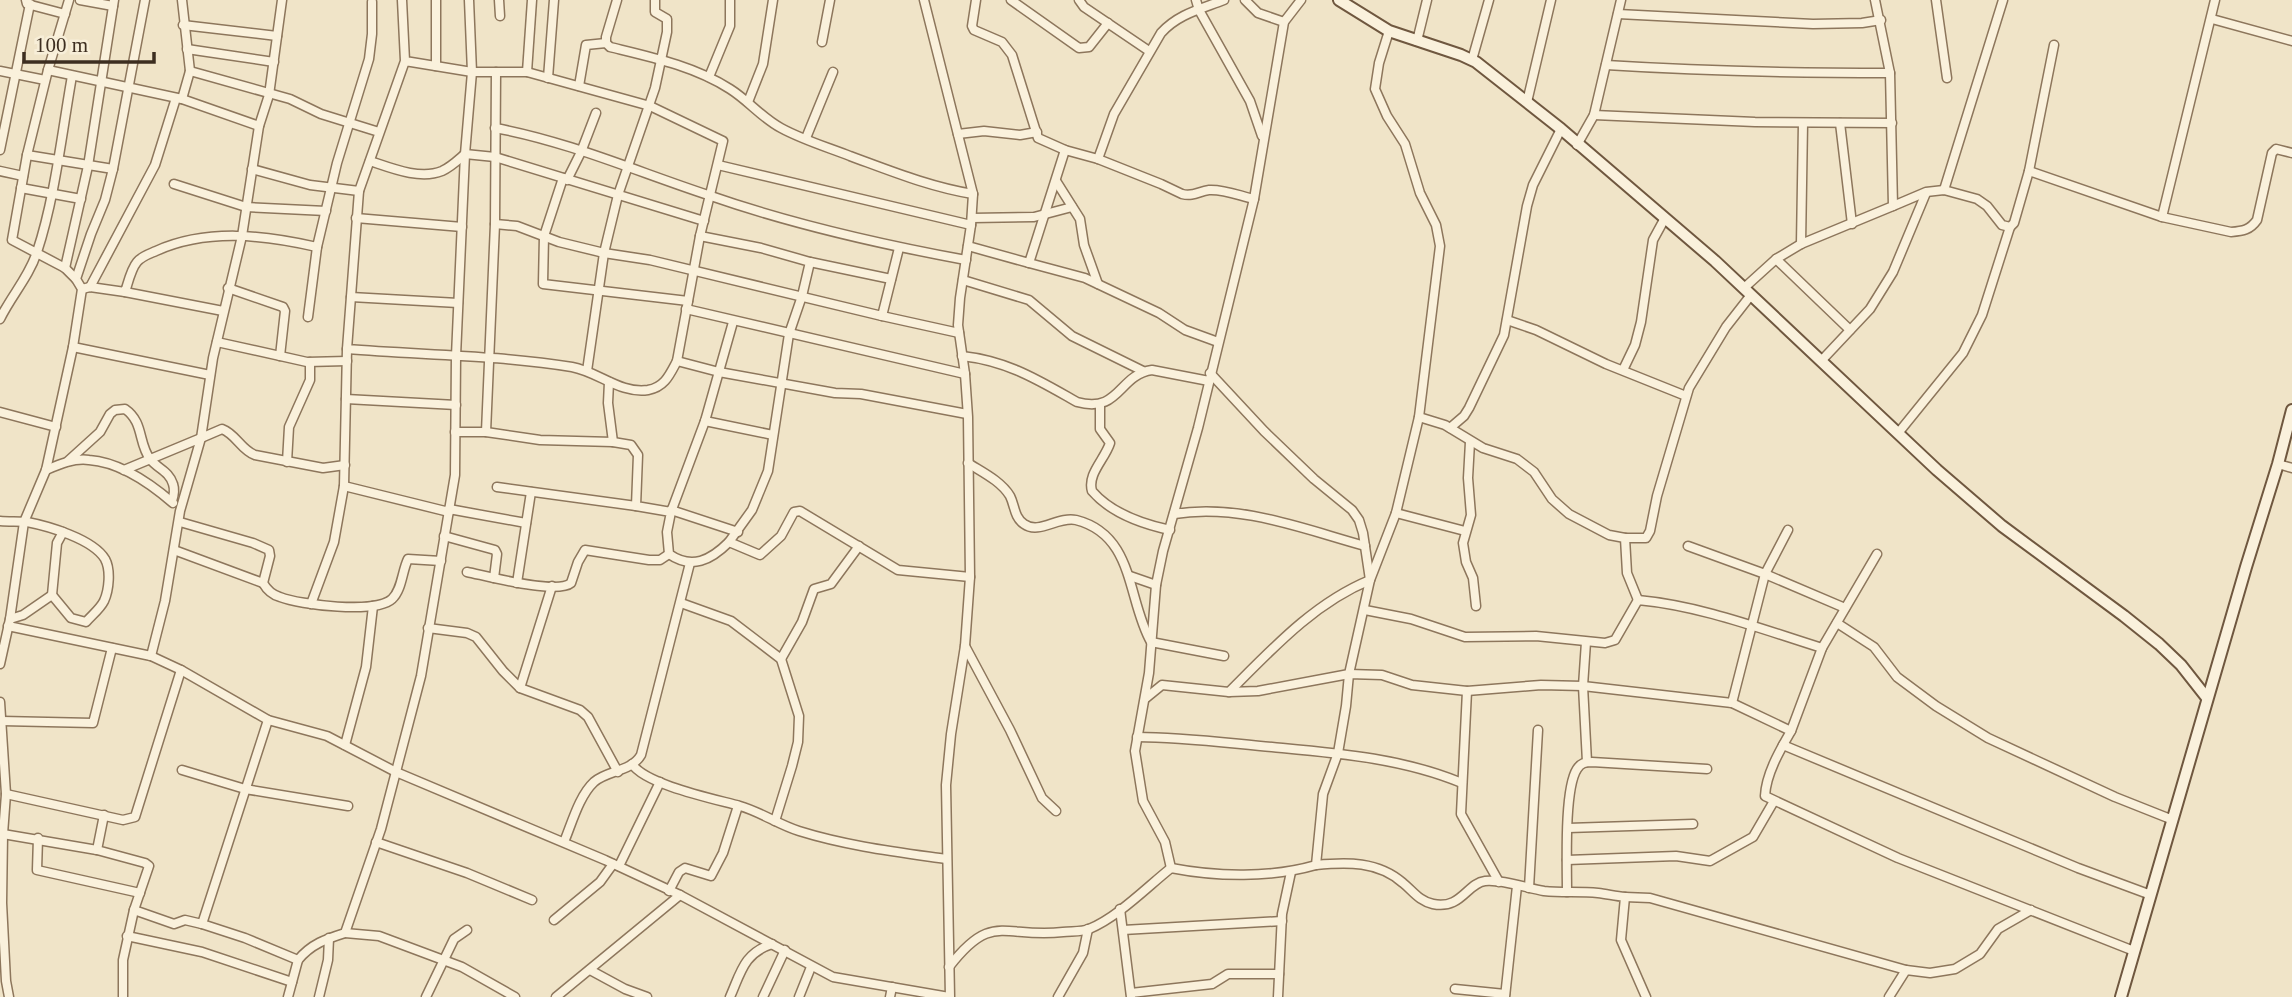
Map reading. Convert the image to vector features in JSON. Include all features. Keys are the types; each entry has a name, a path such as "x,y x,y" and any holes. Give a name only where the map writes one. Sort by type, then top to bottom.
{"street":[{"path":"69,0 45,80 27,155 12,240 65,268 86,288 125,292 223,311"},
{"path":"65,268 89,166 114,3 80,0"},
{"path":"76,279 105,200 113,169 145,0"},
{"path":"0,664 24,522 46,470 86,288 155,165 190,71 182,0"},
{"path":"151,656 165,601 180,510 201,438 210,375 242,236 259,126 269,94 282,0"},
{"path":"311,604 334,542 344,486 347,349 359,191 405,61 402,0"},
{"path":"436,0 436,66"},
{"path":"345,933 376,842 421,676 455,475 458,303 472,72 469,0"},
{"path":"499,0 500,16"},
{"path":"527,72 532,0"},
{"path":"548,78 552,0"},
{"path":"606,43 617,0"},
{"path":"587,371 604,253 618,195 650,106 668,26 667,19 655,12 656,0"},
{"path":"709,77 730,26 730,0"},
{"path":"748,102 763,64 773,0"},
{"path":"822,42 830,0"},
{"path":"6,627 151,656 181,670 268,720 327,736 396,772 564,842 680,895 833,977 950,997 946,859 948,763 965,646 970,577 967,414 960,333 960,298 973,194 925,0"},
{"path":"976,0 972,26 974,30 1002,42 1012,55 1041,141 1098,159 1182,194 1194,195 1208,190 1254,199"},
{"path":"1011,0 1079,48 1089,47 1108,23"},
{"path":"1079,0 1084,8 1149,51"},
{"path":"1196,0 1250,101 1262,138"},
{"path":"1098,159 1114,114 1149,51 1170,23 1183,15 1224,0"},
{"path":"1245,0 1258,13 1284,22"},
{"path":"1171,868 1165,842 1143,801 1135,751 1146,698 1156,585 1254,199 1262,138 1284,22 1301,0"},
{"path":"1339,0 1355,5 1389,31 1472,60 1561,129 1748,291 1937,470 2002,526 2159,645 2181,665 2207,698"},
{"path":"1417,41 1427,0"},
{"path":"1472,60 1489,0"},
{"path":"1527,102 1552,0"},
{"path":"1577,145 1594,115 1621,0"},
{"path":"1875,0 1890,72 1893,206"},
{"path":"1937,0 1947,78"},
{"path":"1944,190 2003,0"},
{"path":"2162,217 2215,0"},
{"path":"0,150 17,74 28,2 65,14"},
{"path":"308,317 317,247 331,187 369,59 372,2"},
{"path":"1618,14 1812,23 1862,23 1881,20"},
{"path":"2212,19 2292,41"},
{"path":"183,25 277,36"},
{"path":"1316,865 1323,794 1338,753 1349,674 1370,579 1396,513 1419,417 1440,246 1436,225 1420,192 1405,144 1387,116 1375,89 1379,63 1389,31"},
{"path":"579,86 586,45 606,43 610,47 661,60 709,77 748,102 778,126 806,138 937,188 973,194"},
{"path":"1899,432 1963,353 1982,315 2029,172 2054,45"},
{"path":"187,49 274,62"},
{"path":"347,349 490,356 587,371 609,382 637,390 660,387 677,361 700,236 723,144 720,138 650,106 527,72 472,72 405,61"},
{"path":"1606,65 1678,70 1890,72"},
{"path":"48,70 179,98 259,126"},
{"path":"0,71 45,80"},
{"path":"190,71 297,102 321,114 379,132"},
{"path":"486,432 495,223 496,72"},
{"path":"806,138 833,72"},
{"path":"0,319 2,308 27,275 37,252 72,76"},
{"path":"596,113 581,152 565,179 544,236 543,284 687,305 733,322 965,374"},
{"path":"1594,115 1675,120 1892,123"},
{"path":"1801,244 1803,123"},
{"path":"1840,123 1852,224"},
{"path":"495,128 581,152 710,196 899,248 966,260"},
{"path":"1450,428 1464,416 1504,335 1510,288 1530,196 1561,129"},
{"path":"958,134 984,131 1012,135 1037,132"},
{"path":"2029,172 2162,217 2231,232 2252,227 2257,220 2272,153 2276,149 2292,153"},
{"path":"1029,263 1065,150"},
{"path":"370,161 392,169 430,174 442,171 465,154 495,157 704,220"},
{"path":"27,155 113,169"},
{"path":"718,165 971,222 1046,216 1072,207"},
{"path":"252,169 310,185 359,191"},
{"path":"0,172 23,176"},
{"path":"1056,181 1080,219 1084,245 1098,284"},
{"path":"174,184 246,206 326,211"},
{"path":"21,188 81,200"},
{"path":"1419,417 1450,428 1470,442 1517,459 1534,472 1552,499 1569,514 1609,536 1646,538 1692,380 1748,291 1776,259 1801,244 1926,192 1944,190 1977,199 1987,206 2002,225 2010,227"},
{"path":"1822,360 1870,309 1894,272 1926,192"},
{"path":"356,218 462,227"},
{"path":"1623,370 1635,345 1641,322 1653,240 1665,218"},
{"path":"495,223 517,226 604,253 650,260 960,333"},
{"path":"125,292 136,263 149,254 190,239 242,236 317,247"},
{"path":"700,236 891,279"},
{"path":"968,246 1073,274 1159,313 1185,330 1218,342"},
{"path":"883,316 899,248"},
{"path":"1776,259 1850,330"},
{"path":"668,554 677,560 697,564 706,559 729,542 760,493 768,471 789,334 810,262"},
{"path":"963,280 1029,300 1072,336 1143,371"},
{"path":"228,288 283,307 285,311 280,356"},
{"path":"351,297 458,303"},
{"path":"1507,320 1536,330 1686,396"},
{"path":"668,554 667,532 671,511 705,421 733,322"},
{"path":"217,342 310,362 347,361"},
{"path":"73,347 210,375"},
{"path":"962,356 998,361 1018,369 1077,402 1100,404 1107,402 1143,371 1152,369 1209,377 1314,479 1352,510 1359,520 1370,579"},
{"path":"677,361 719,372 835,393 852,392 967,414"},
{"path":"287,462 289,428 310,380 310,362"},
{"path":"609,382 609,419 613,442"},
{"path":"346,399 456,405"},
{"path":"1100,404 1100,429 1110,443 1093,475 1090,486 1092,491 1120,513 1170,530"},
{"path":"68,461 100,432 110,414 121,409 128,411 138,422 149,459 167,473 174,485 172,501"},
{"path":"2120,997 2292,410"},
{"path":"0,412 56,427"},
{"path":"705,421 773,435"},
{"path":"124,470 222,429 231,433 250,454 323,468 345,465"},
{"path":"455,432 486,432 540,440 631,445 638,455 636,506"},
{"path":"1470,442 1468,478 1471,515 1465,531 1464,554 1473,578 1476,606"},
{"path":"46,470 68,461 90,460 124,470 172,501 180,510"},
{"path":"968,463 1002,485 1010,495 1016,515 1024,524 1037,528 1056,520 1069,519 1090,525 1101,532 1115,548 1130,576 1140,620 1151,642"},
{"path":"2278,464 2292,468"},
{"path":"344,486 449,510 526,523"},
{"path":"497,487 671,511 737,532"},
{"path":"517,583 531,492"},
{"path":"1174,514 1199,509 1225,510 1365,546"},
{"path":"729,542 760,555 781,536 790,516 797,511 805,513 898,570 970,577"},
{"path":"1396,513 1465,531"},
{"path":"0,521 24,522 63,531 96,550 104,558 108,578 104,601 86,621 71,618 52,595"},
{"path":"180,522 269,550 271,556 263,583"},
{"path":"1732,703 1765,574 1788,530"},
{"path":"6,627 52,595 57,543 63,531"},
{"path":"444,536 495,550 497,554 494,578"},
{"path":"1625,538 1627,573 1638,600"},
{"path":"781,659 802,622 814,589 831,584 859,546"},
{"path":"1688,546 1765,574 1845,608"},
{"path":"174,550 263,583 277,597 311,604 373,606 386,603 396,594 408,559 441,561"},
{"path":"467,572 517,583 569,586 585,550 649,560 660,559 668,554"},
{"path":"1877,554 1822,648 1791,731 1765,787 1765,796 1898,858 2134,951"},
{"path":"564,842 587,791 601,777 618,772 638,760 644,747 690,563"},
{"path":"1130,576 1156,585"},
{"path":"1229,692 1285,636 1321,607 1370,579"},
{"path":"520,688 552,586"},
{"path":"1638,600 1670,603 1822,648"},
{"path":"1365,610 1411,619 1465,637 1536,636 1605,643 1615,640 1638,600"},
{"path":"681,603 731,621 781,659 799,716 798,741 775,821"},
{"path":"345,745 366,667 373,606"},
{"path":"1837,623 1874,647 1898,677 1936,706 1988,738 2115,797 2173,820"},
{"path":"428,628 463,632 475,637 520,688 580,710 588,717 618,772"},
{"path":"1151,642 1224,656"},
{"path":"1586,642 1583,686 1587,762"},
{"path":"965,646 1010,730 1042,798 1056,811"},
{"path":"2,720 93,723 112,648"},
{"path":"6,794 123,820 135,817 181,670"},
{"path":"1149,673 1162,685 1229,692 1282,688 1364,673 1412,685 1467,691 1541,685 1583,686 1732,703 1791,731"},
{"path":"1146,698 1162,685"},
{"path":"1467,691 1461,814 1499,883"},
{"path":"0,702 6,794 3,834 3,981 9,997"},
{"path":"202,924 268,720"},
{"path":"1529,888 1538,730"},
{"path":"1137,737 1172,737 1338,753 1429,769 1462,783"},
{"path":"1783,745 2078,868 2151,895"},
{"path":"1567,892 1568,828 1572,783 1578,768 1587,762 1707,769"},
{"path":"632,764 644,775 660,782 738,806 797,831 834,841 946,859"},
{"path":"182,770 245,789 348,806"},
{"path":"554,920 616,865 660,782"},
{"path":"1567,860 1667,856 1710,861 1753,837 1774,801"},
{"path":"669,891 679,872 685,868 711,876 723,853 738,806"},
{"path":"97,850 104,815"},
{"path":"1568,828 1693,824"},
{"path":"3,834 97,850 148,864 127,936 122,971 123,997"},
{"path":"38,838 37,870 140,893"},
{"path":"376,842 467,873 532,900"},
{"path":"949,967 969,942 987,932 1006,930 1041,934 1088,929 1120,909 1171,868 1218,873 1291,872 1316,865 1346,862 1367,865 1388,873 1404,883 1416,896 1436,905 1457,900 1482,881 1567,892 1650,898 1906,970 1930,973 1955,969 1980,954 1998,929 2031,910"},
{"path":"1278,997 1282,921 1291,872"},
{"path":"1455,989 1505,996 1517,886"},
{"path":"556,997 680,895"},
{"path":"1625,897 1621,940 1646,997"},
{"path":"1120,909 1131,995 1212,984 1228,974 1279,974"},
{"path":"134,910 174,924 185,920 202,924 298,960"},
{"path":"1123,930 1282,921"},
{"path":"1060,995 1083,953 1088,929"},
{"path":"426,997 454,939 467,930"},
{"path":"288,997 298,960 308,948 345,933 374,935 462,967 509,995"},
{"path":"127,936 202,952 292,982"},
{"path":"319,997 328,960 329,938"},
{"path":"730,997 747,959 756,950 772,944"},
{"path":"763,997 785,950"},
{"path":"799,997 811,967"},
{"path":"590,970 647,997"},
{"path":"1889,997 1906,970"},
{"path":"890,997 892,987"}]}
